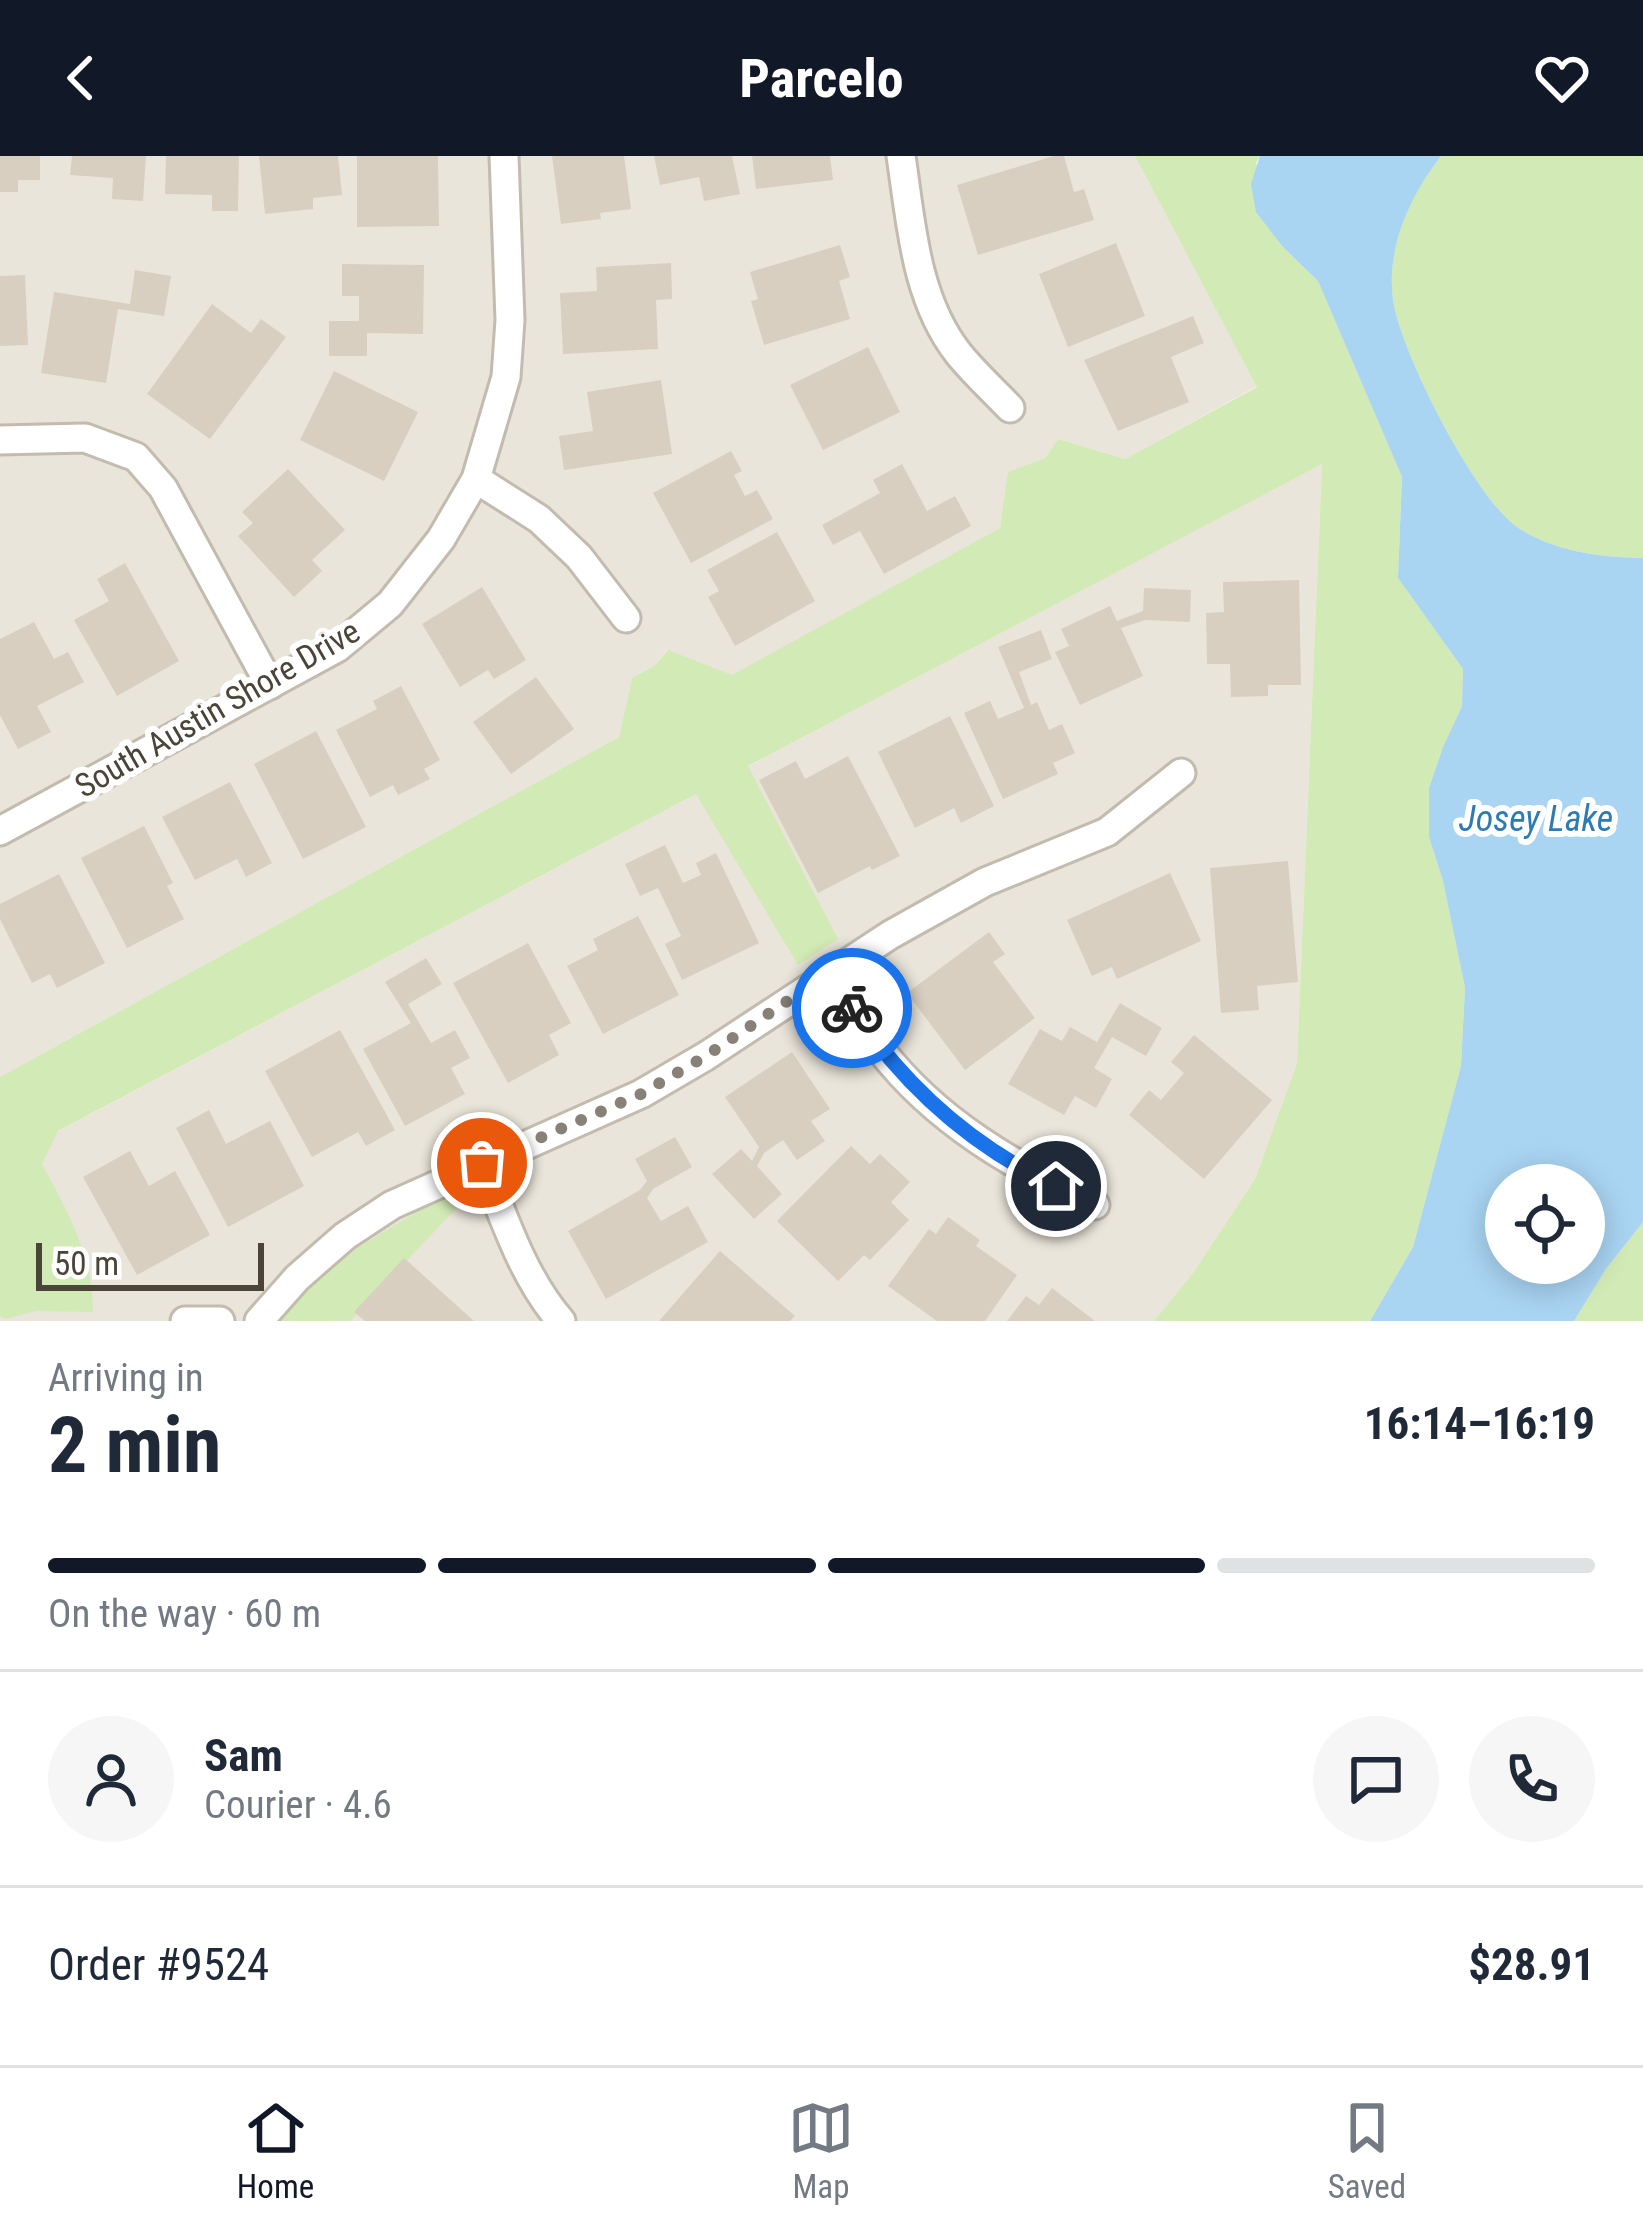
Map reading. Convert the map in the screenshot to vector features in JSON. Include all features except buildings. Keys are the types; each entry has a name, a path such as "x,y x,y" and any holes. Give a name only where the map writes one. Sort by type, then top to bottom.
{"street":[{"name":"South Austin Shore Drive","path":"0,831 337,648 390,604 440,538 476,479 506,377 510,320 504,156"},
{"path":"901,156 916,255 929,303 956,351 1010,407"},
{"path":"0,440 85,437 136,457 163,488 270,685"},
{"path":"476,479 539,519 579,557 626,618"},
{"path":"259,1321 297,1278 345,1236 392,1205 641,1094 829,973 986,882 1107,832 1181,773"},
{"path":"829,973 880,1050 946,1117 1016,1167 1095,1205"},
{"path":"482,1163 527,1272 561,1321"},
{"path":"185,1321 220,1321"}],"shaded area":[{"path":"0,156 1135,156 1257,386 1125,459 1058,439 1045,458 1009,472 1000,528 732,676 667,650 654,666 632,678 619,737 0,1077"},
{"path":"1322,463 1297,1063 1255,1179 1193,1273 1154,1321 0,1321 0,1162"}],"green space":[{"path":"1135,156 1260,156 1256,163 1283,247 1318,281 1402,477 1398,578 1463,669 1462,706 1429,788 1429,837 1465,988 1461,1066 1413,1247 1370,1321 1154,1321 1193,1273 1255,1179 1297,1063 1322,464 748,766 838,939 798,965 696,794 58,1131 42,1164 84,1253 93,1312 0,1316 0,1077 619,737 632,678 654,666 668,650 732,675 1000,528 1008,472 1045,458 1058,439 1125,459 1257,387"},
{"path":"1441,156 1643,156 1643,558 1579,552 1520,529 1483,489 1443,424 1399,323 1392,280 1402,223"},
{"path":"454,1195 462,1202 350,1321 276,1321 330,1267 440,1198"},
{"path":"1643,1222 1643,1321 1574,1321 1597,1284 1605,1284 1606,1269"}],"water":[{"name":"Josey Lake","path":"1260,156 1441,156 1403,223 1392,280 1399,323 1443,424 1483,489 1520,529 1579,552 1643,558 1643,1222 1605,1271 1605,1164 1485,1164 1485,1284 1597,1284 1574,1321 1370,1321 1413,1247 1461,1066 1465,988 1429,837 1429,788 1462,706 1463,669 1398,578 1402,477 1318,281 1256,212 1251,184"}],"way so far":[{"path":"482,1163 641,1094 829,973 852,1008"}],"route":[{"path":"852,1008 880,1050 946,1117 1016,1167 1056,1186"}]}
